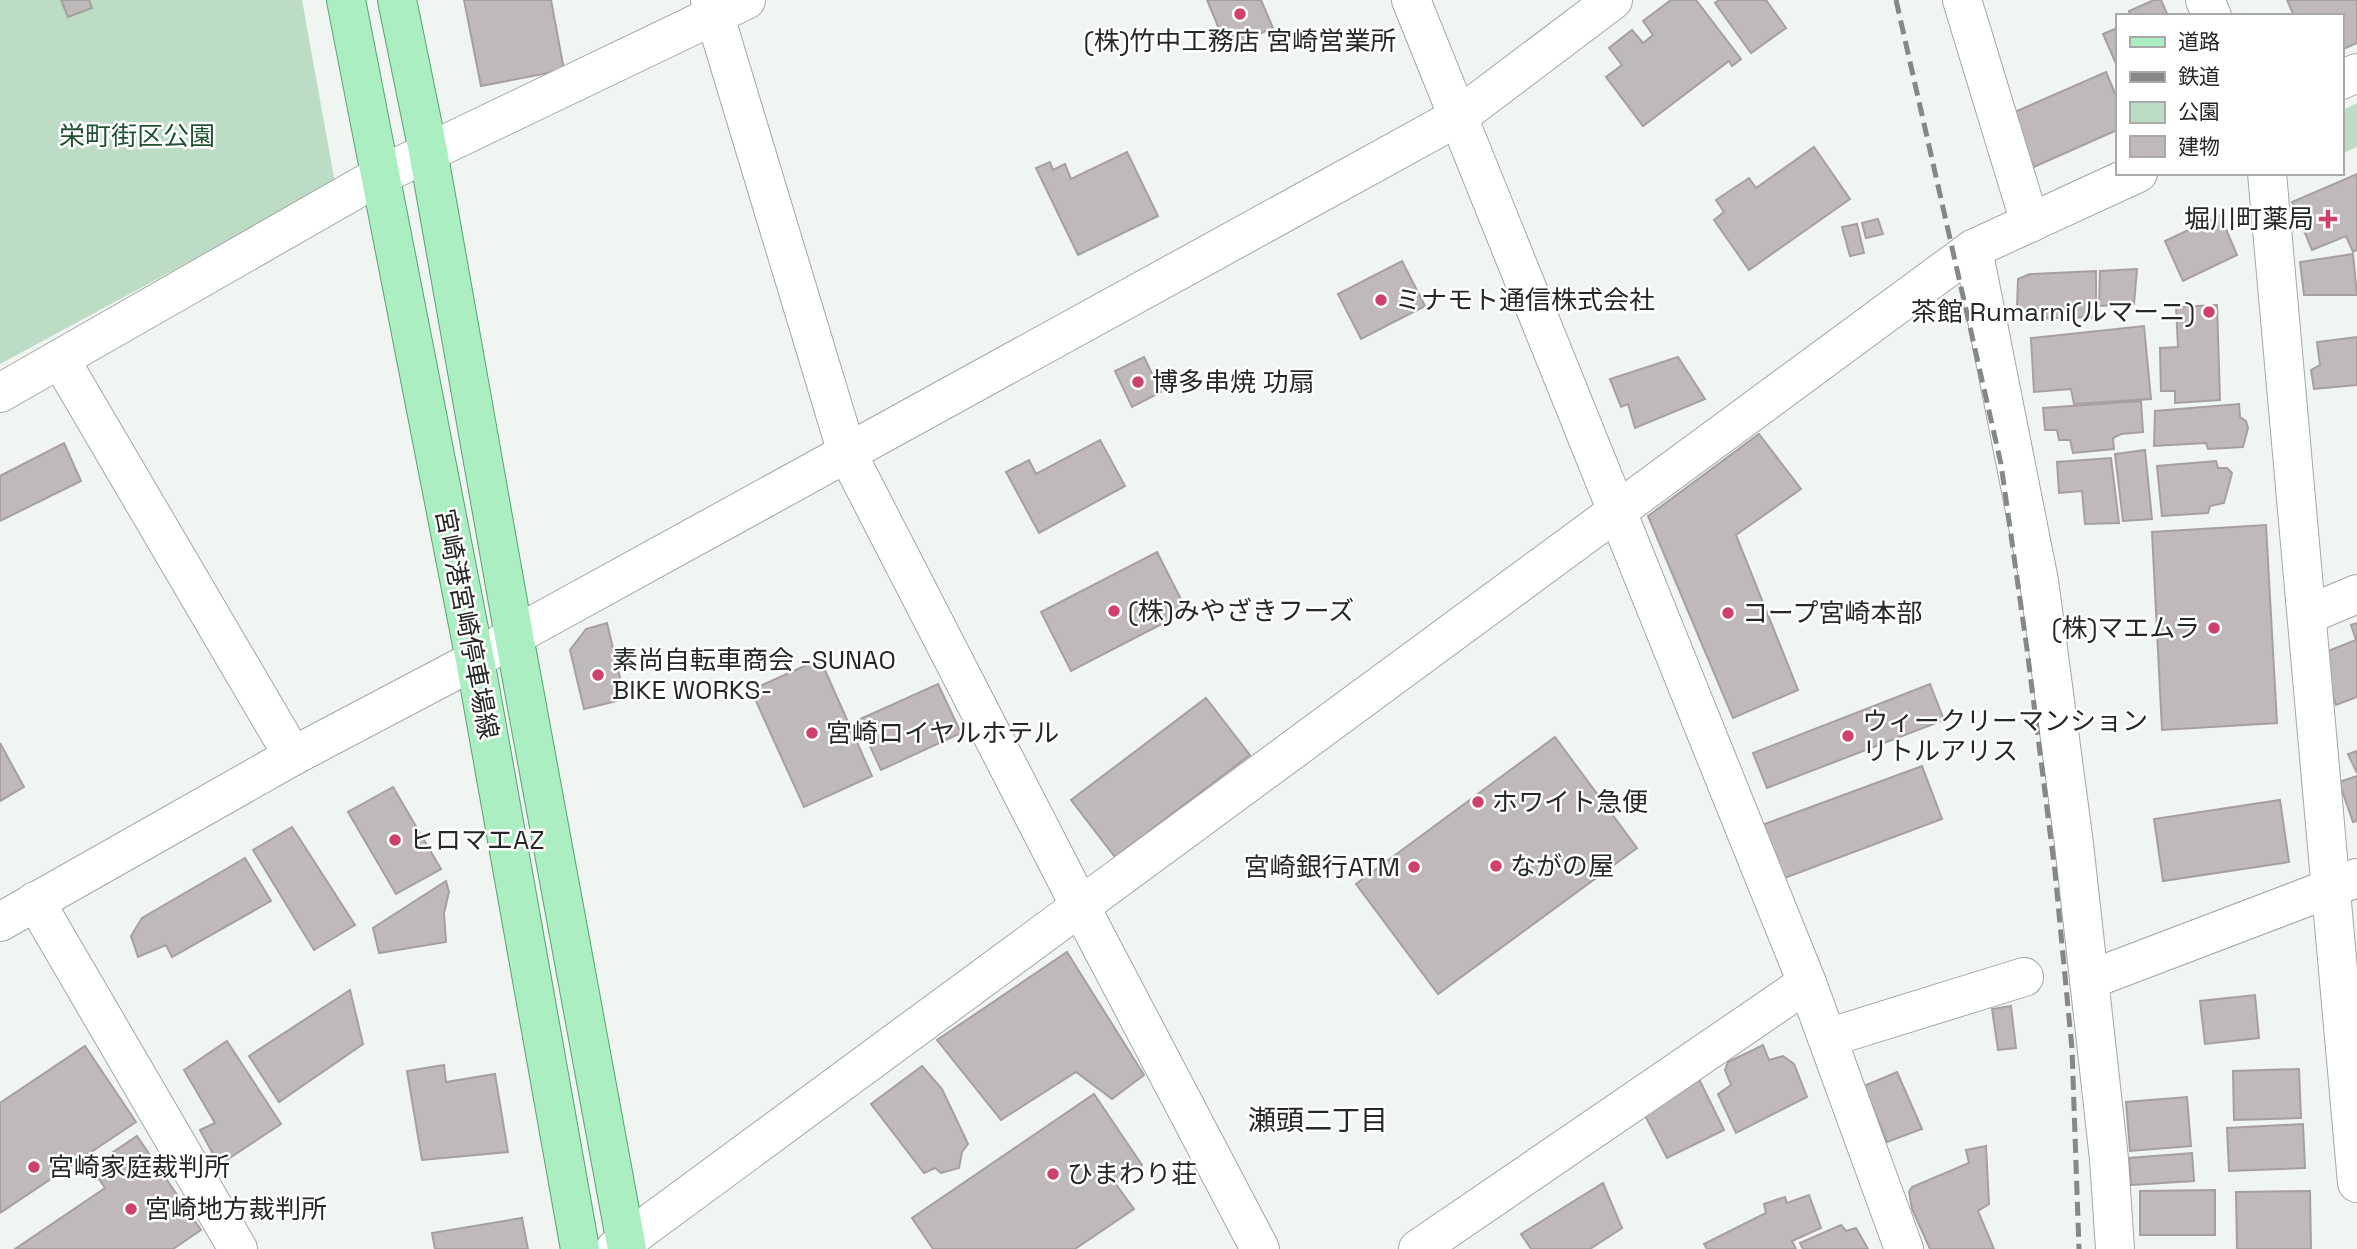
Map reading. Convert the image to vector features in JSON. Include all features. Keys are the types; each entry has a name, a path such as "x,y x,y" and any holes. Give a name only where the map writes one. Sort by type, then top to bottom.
{"main road":[{"name":"宮崎港宮崎停車場線","path":"346,0 475,660 580,1249"},
{"name":"宮崎港宮崎停車場線","path":"397,0 428,151 623,1246"}],"street":[{"path":"1411,0 1807,983 1904,1249"},
{"path":"0,922 293,756 475,660 514,636 1458,117 1613,0"},
{"path":"1962,0 2030,223"},
{"path":"0,393 381,175 724,5 847,453 1080,906 1261,1249"},
{"path":"623,1246 1973,249 2134,175"},
{"path":"2267,175 2307,615 2344,883 2356,1159"},
{"path":"1973,249 2039,581 2089,981 2109,1159 2115,1249"},
{"path":"60,359 293,756"},
{"path":"2307,615 2357,594"},
{"path":"2089,981 2344,883"},
{"path":"35,901 238,1249"},
{"path":"1827,1038 2024,978"},
{"path":"1418,1249 1807,983"}],"green space":[{"name":"栄町街区公園","path":"0,0 302,0 335,183 0,364"},
{"path":"2357,103 2357,147 2343,153 2343,110"}],"building":[{"path":"61,0 89,0 92,8 68,17"},
{"path":"464,0 551,0 564,70 481,86"},
{"name":"(株)竹中工務店 宮崎営業所","path":"1207,0 1261,0 1273,28 1227,48"},
{"path":"1671,0 1696,0 1741,59 1732,66 1729,61 1643,126 1606,77 1622,65 1609,48 1632,30 1643,43 1653,35 1643,21"},
{"path":"1719,0 1766,0 1786,28 1751,53 1715,3"},
{"path":"2154,0 2161,0 2167,14 2130,14 2129,11"},
{"path":"2287,0 2357,0 2357,43 2343,49 2343,14 2293,14"},
{"path":"2116,28 2116,64 2103,34"},
{"path":"2106,72 2116,96 2116,130 2034,167 2010,114"},
{"path":"1814,147 1850,199 1749,270 1714,220 1724,212 1716,200 1749,178 1756,188"},
{"path":"1127,152 1158,216 1078,255 1036,168 1050,162 1053,170 1065,164 1071,179"},
{"name":"堀川町薬局","path":"2357,174 2357,250 2353,252 2346,236 2312,250 2292,202"},
{"path":"2220,215 2237,255 2183,281 2165,241"},
{"path":"1878,219 1883,234 1866,238 1862,223"},
{"path":"1857,224 1864,253 1850,256 1842,227"},
{"path":"2353,254 2357,295 2304,295 2300,262"},
{"name":"ミナモト通信株式会社","path":"1402,261 1425,306 1361,339 1338,294"},
{"path":"2137,269 2134,304 2099,306 2100,271"},
{"path":"2096,271 2096,317 2025,319 2023,309 2017,308 2018,279 2030,274"},
{"path":"2217,305 2220,400 2175,403 2175,391 2161,391 2160,348 2178,347 2176,307"},
{"path":"2144,326 2151,399 2074,404 2071,389 2034,392 2031,338"},
{"path":"2357,337 2357,385 2314,389 2311,370 2320,365 2317,342"},
{"name":"博多串焼 功扇","path":"1144,357 1161,392 1132,407 1115,371"},
{"path":"1678,357 1705,399 1635,428 1628,404 1621,407 1610,379"},
{"path":"2141,401 2143,432 2121,434 2113,438 2114,449 2073,453 2070,440 2059,440 2057,430 2045,430 2043,408"},
{"path":"2239,404 2240,417 2246,421 2248,428 2243,447 2208,449 2206,443 2154,446 2155,411"},
{"name":"コープ宮崎本部","path":"1759,434 1801,489 1736,535 1798,690 1733,718 1648,516"},
{"path":"1100,440 1125,486 1039,533 1006,472 1029,460 1036,474"},
{"path":"64,443 81,481 0,521 0,476"},
{"path":"2145,450 2152,519 2123,521 2115,454"},
{"path":"2111,458 2119,523 2085,524 2082,491 2059,493 2057,462"},
{"path":"2216,461 2218,468 2227,468 2232,473 2224,503 2210,506 2208,513 2162,516 2157,466"},
{"name":"(株)マエムラ","path":"2266,525 2277,723 2162,730 2152,532"},
{"name":"(株)みやざきフーズ","path":"1157,552 1187,611 1071,671 1041,612"},
{"name":"素尚自転車商会 -SUNAO BIKE WORKS-","path":"607,623 625,699 584,709 570,650 586,629"},
{"path":"2357,623 2357,697 2336,705 2322,664 2328,651 2356,640 2351,625"},
{"name":"宮崎ロイヤルホテル","path":"820,659 872,776 804,807 751,690"},
{"path":"938,684 961,733 881,770 858,720"},
{"name":"ウィークリーマンション リトルアリス","path":"1930,684 1944,720 1767,788 1753,753"},
{"path":"1206,698 1250,755 1115,857 1071,800"},
{"name":"ながの屋","path":"1555,737 1637,848 1438,994 1356,884"},
{"path":"0,743 24,787 0,801"},
{"path":"2357,751 2357,773 2348,754"},
{"path":"1922,766 1942,819 1782,879 1762,825"},
{"path":"2357,776 2357,821 2353,822 2339,782"},
{"name":"ヒロマエAZ","path":"393,787 441,869 396,894 348,812"},
{"path":"2280,800 2289,862 2163,881 2154,819"},
{"path":"292,827 355,925 314,950 253,850"},
{"path":"245,858 271,901 172,957 166,945 138,957 131,936 142,918"},
{"path":"446,881 449,892 444,913 446,942 379,953 373,928"},
{"path":"1067,952 1144,1075 1112,1099 1076,1072 1001,1120 937,1040"},
{"path":"350,990 363,1044 279,1102 249,1056"},
{"path":"2255,995 2259,1038 2205,1044 2200,1001"},
{"path":"2011,1006 2016,1048 1998,1050 1992,1009"},
{"path":"227,1041 281,1124 219,1165 200,1130 215,1123 184,1070"},
{"path":"1763,1045 1769,1060 1783,1056 1794,1064 1807,1097 1736,1133 1718,1094 1731,1085 1725,1070 1728,1062"},
{"name":"宮崎家庭裁判所","path":"85,1046 136,1122 0,1213 0,1103"},
{"path":"444,1065 446,1082 495,1074 508,1152 422,1160 407,1071"},
{"path":"922,1066 942,1089 968,1144 962,1152 959,1168 941,1173 935,1168 924,1173 871,1104"},
{"path":"2299,1069 2301,1118 2234,1120 2233,1071"},
{"path":"1897,1072 1922,1129 1887,1142 1864,1086"},
{"path":"1698,1077 1724,1130 1667,1158 1640,1106"},
{"name":"ひまわり荘","path":"1094,1094 1142,1165 1115,1183 1134,1209 1075,1249 933,1249 912,1218"},
{"path":"2187,1097 2191,1146 2130,1151 2126,1102"},
{"path":"2303,1124 2305,1168 2229,1171 2227,1128"},
{"name":"宮崎地方裁判所","path":"137,1136 201,1230 173,1249 15,1249 105,1188 91,1167"},
{"path":"1986,1146 1989,1204 1978,1211 1994,1249 1930,1249 1912,1209 1909,1192 1912,1187 1969,1163 1966,1150"},
{"path":"2192,1153 2194,1181 2131,1185 2129,1158"},
{"path":"1603,1183 1622,1228 1590,1249 1531,1249 1521,1234"},
{"path":"2215,1190 2215,1235 2140,1235 2140,1191"},
{"path":"2310,1191 2311,1249 2237,1249 2236,1192"},
{"path":"1809,1195 1821,1228 1792,1241 1796,1249 1707,1249 1704,1244 1766,1213 1764,1204 1785,1197 1787,1203"},
{"path":"522,1218 528,1249 435,1249 432,1233"},
{"path":"1841,1225 1846,1231 1856,1228 1868,1249 1803,1249 1800,1243"}],"railway":[{"path":"1896,0 2001,464 2055,872 2072,1049 2079,1249"}],"place":[{"name":"(株)竹中工務店 宮崎営業所","path":"1240,14"},
{"name":"堀川町薬局","path":"2328,219"},
{"name":"ミナモト通信株式会社","path":"1381,300"},
{"name":"茶館 Rumarni(ルマーニ)","path":"2209,312"},
{"name":"博多串焼 功扇","path":"1138,382"},
{"name":"(株)みやざきフーズ","path":"1114,611"},
{"name":"コープ宮崎本部","path":"1728,613"},
{"name":"(株)マエムラ","path":"2214,628"},
{"name":"素尚自転車商会 -SUNAO BIKE WORKS-","path":"598,675"},
{"name":"宮崎ロイヤルホテル","path":"812,733"},
{"name":"ウィークリーマンション リトルアリス","path":"1848,736"},
{"name":"ホワイト急便","path":"1478,802"},
{"name":"ヒロマエAZ","path":"395,840"},
{"name":"ながの屋","path":"1496,866"},
{"name":"宮崎銀行ATM","path":"1414,867"},
{"name":"宮崎家庭裁判所","path":"34,1167"},
{"name":"ひまわり荘","path":"1053,1174"},
{"name":"宮崎地方裁判所","path":"131,1209"}],"district":[{"name":"瀬頭二丁目","path":"1318,1120"}]}
